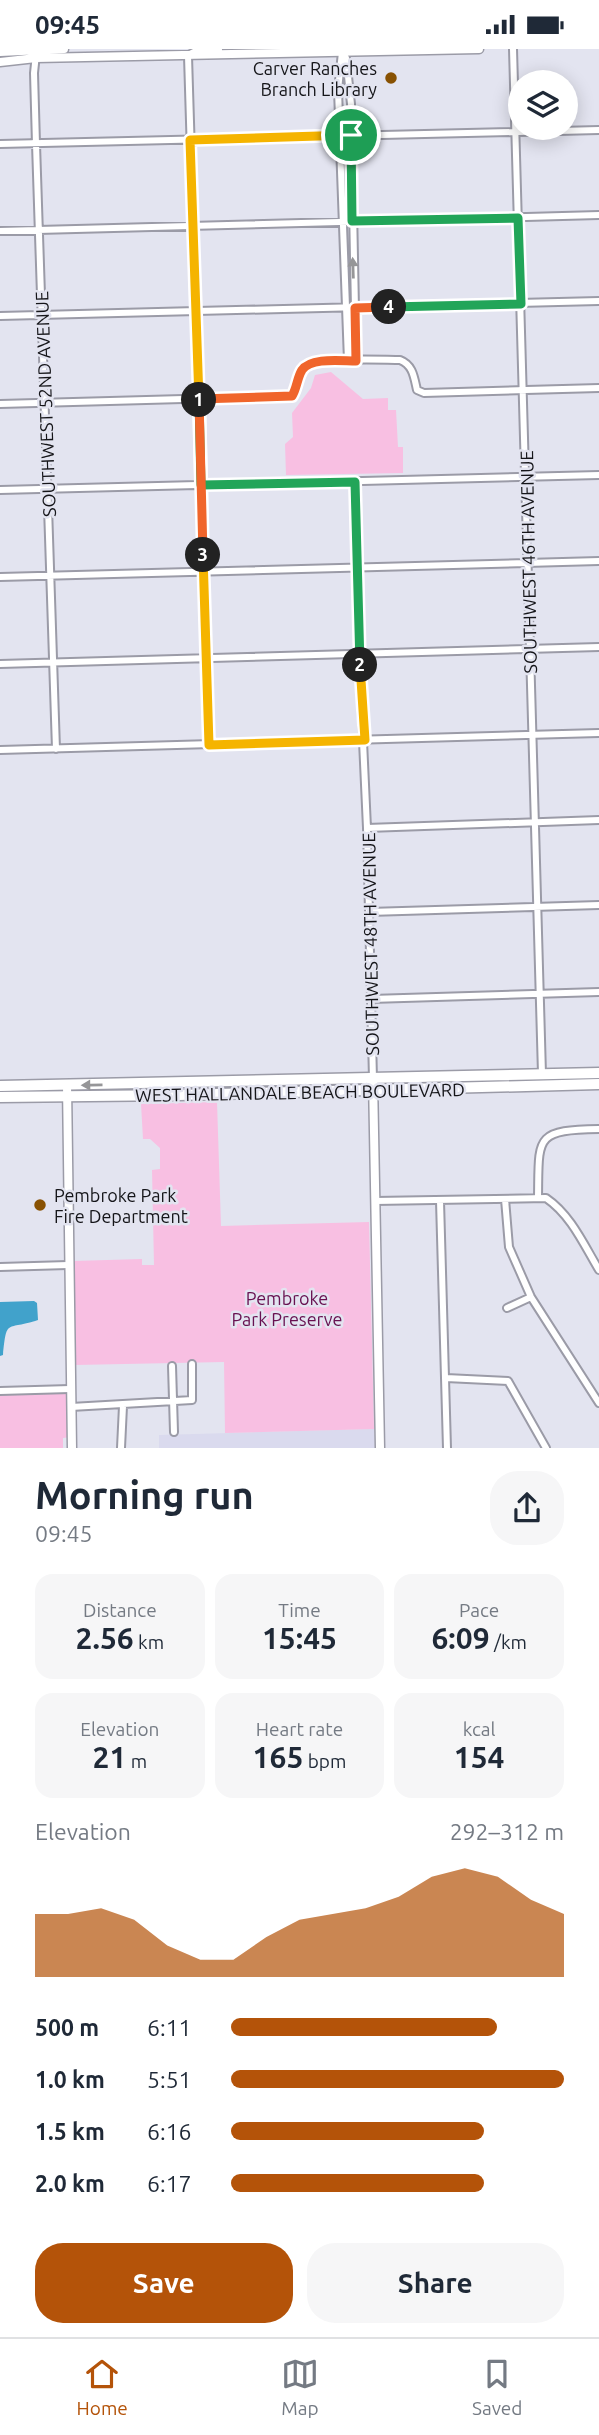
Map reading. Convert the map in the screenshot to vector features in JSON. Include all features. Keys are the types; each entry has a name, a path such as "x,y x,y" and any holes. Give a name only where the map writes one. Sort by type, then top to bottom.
{"main road":[{"name":"WEST HALLANDALE BEACH BOULEVARD","path":"0,1086 179,1095 373,1084 478,1087 490,1082 599,1077"},
{"name":"WEST HALLANDALE BEACH BOULEVARD","path":"0,1097 160,1084 373,1084 543,1080"},
{"path":"160,1084 179,1095"}],"street":[{"path":"0,53 64,49"},
{"path":"129,57 144,52 175,49"},
{"path":"188,56 200,50 218,49"},
{"path":"0,62 36,52 129,57 342,50 479,49"},
{"name":"SOUTHWEST 46TH AVENUE","path":"513,49 514,70"},
{"path":"342,50 346,58 350,93 355,308 352,361"},
{"path":"342,50 338,90 345,308 352,361"},
{"name":"SOUTHWEST 52ND AVENUE","path":"36,52 36,143 56,749"},
{"path":"188,56 209,745"},
{"path":"578,131 599,130"},
{"path":"0,144 508,132"},
{"name":"SOUTHWEST 46TH AVENUE","path":"516,140 543,1080"},
{"path":"0,230 599,215"},
{"path":"0,316 599,301"},
{"path":"0,404 292,396 305,366 316,362 352,361 400,360 407,363 411,368 416,390 424,393 599,388"},
{"path":"0,491 599,475"},
{"name":"SOUTHWEST 48TH AVENUE","path":"355,482 359,654 365,740 380,1448"},
{"path":"0,577 599,561"},
{"path":"0,664 599,647"},
{"path":"0,750 599,733"},
{"path":"367,828 599,820"},
{"path":"369,912 599,905"},
{"path":"371,999 599,992"},
{"path":"67,1091 72,1448"},
{"path":"538,1197 538,1151 542,1142 554,1132 564,1129 599,1129"},
{"path":"375,1201 546,1198 558,1206 599,1271"},
{"path":"505,1199 509,1247 531,1297 599,1403"},
{"path":"440,1201 447,1448"},
{"path":"0,1267 68,1265"},
{"path":"507,1308 531,1297"},
{"path":"71,1407 192,1400 192,1364"},
{"path":"172,1366 174,1432"},
{"path":"446,1378 508,1381 546,1448"},
{"path":"0,1391 70,1389"},
{"path":"121,1448 124,1406"}],"shaded area":[{"path":"374,1429 375,1448 159,1448 159,1435"}],"green space":[{"path":"331,372 363,399 388,398 388,410 396,410 398,447 403,447 403,473 286,475 285,444 293,437 292,413 311,388 315,375"},
{"name":"Pembroke Park Preserve","path":"217,1102 221,1226 369,1222 374,1429 225,1433 224,1362 75,1365 73,1261 142,1259 142,1265 154,1265 152,1170 160,1169 160,1148 150,1139 143,1139 141,1104"},
{"path":"68,1390 70,1437 63,1438 63,1448 0,1448 0,1391"}],"water":[{"path":"0,1302 37,1303 38,1320 10,1327 7,1330 3,1355 0,1356"}],"place":[{"name":"Carver Ranches Branch Library","path":"391,78"},
{"name":"Pembroke Park Fire Department","path":"40,1205"}],"route":[{"path":"351,135 190,140 201,485 355,482 359,654 362,728 365,740 209,745 199,399 292,396 305,366 316,362 356,361 355,308 521,304 518,218 352,221 351,135"}]}
